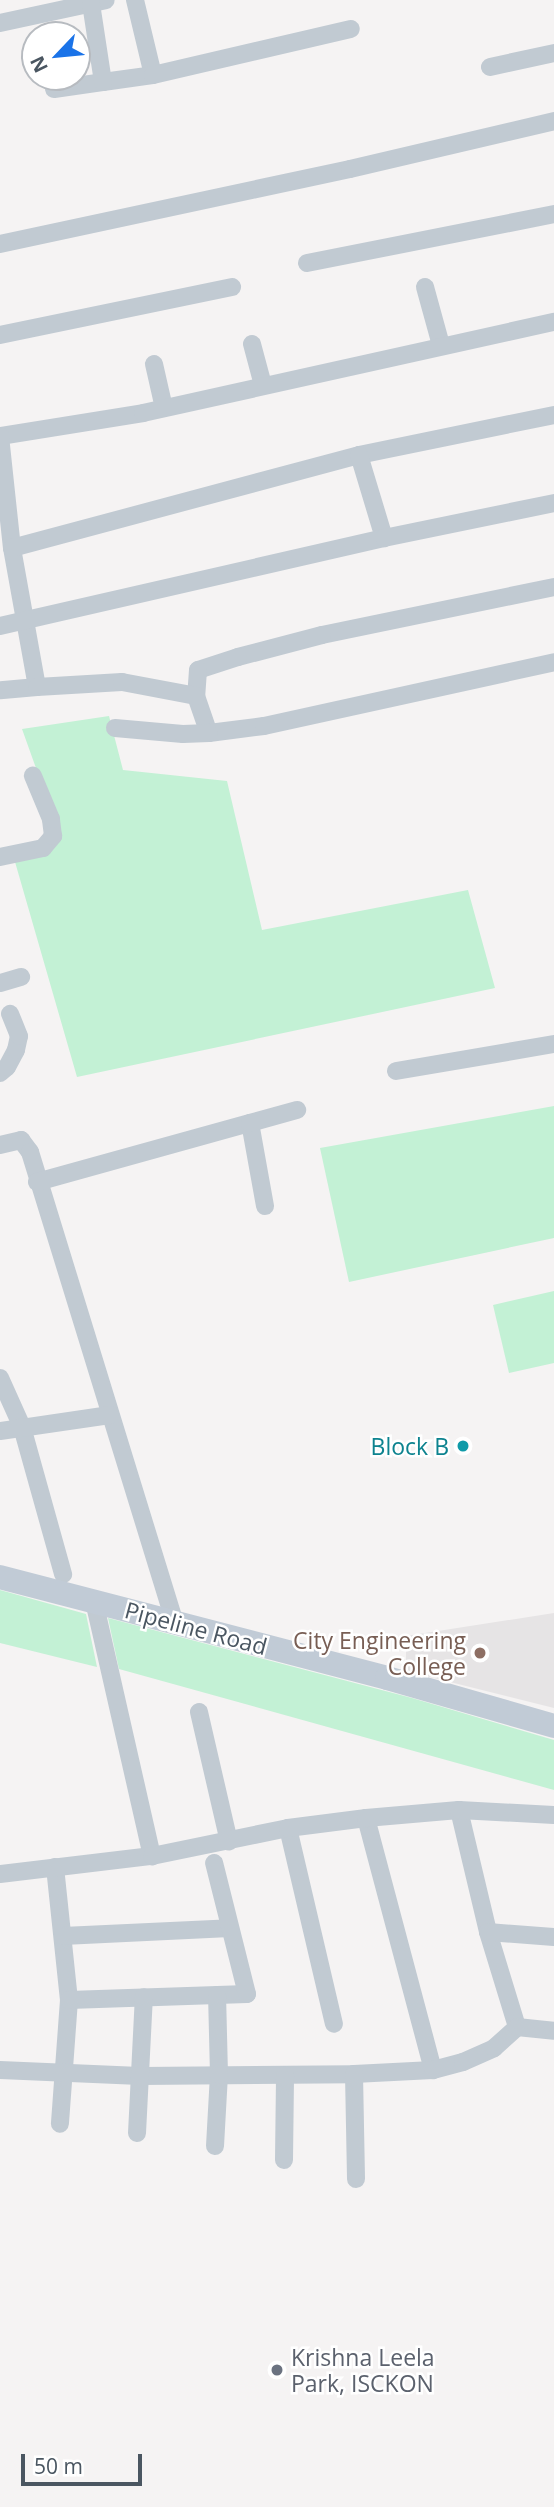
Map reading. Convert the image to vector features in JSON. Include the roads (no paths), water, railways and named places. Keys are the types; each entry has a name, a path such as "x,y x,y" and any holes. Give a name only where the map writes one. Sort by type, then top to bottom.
{"street":[{"path":"135,0 153,75"},
{"path":"0,23 99,2 103,82"},
{"path":"91,84 153,75 351,29"},
{"path":"490,67 554,53"},
{"path":"0,244 350,169 554,121"},
{"path":"307,263 554,214"},
{"path":"0,335 232,287"},
{"path":"425,287 441,345"},
{"path":"37,687 12,548 0,436 164,408 554,322"},
{"path":"253,344 263,386"},
{"path":"154,364 164,408"},
{"path":"12,548 359,455 554,415"},
{"path":"359,455 384,537"},
{"path":"0,626 384,537 554,503"},
{"path":"209,733 196,696 198,670 322,635 554,587"},
{"path":"115,728 183,734 264,726 554,662"},
{"path":"0,690 122,682 196,696"},
{"path":"0,857 43,848 53,836 51,819 33,776"},
{"path":"0,983 21,976"},
{"path":"0,1073 8,1067 19,1035 10,1014"},
{"path":"396,1070 554,1044"},
{"path":"37,1182 297,1110"},
{"path":"250,1123 265,1206"},
{"path":"0,1145 25,1142 175,1622"},
{"path":"0,1378 22,1427 63,1573"},
{"path":"0,1431 110,1415"},
{"name":"Pipeline Road","path":"0,1577 387,1678 554,1726"},
{"path":"94,1601 152,1856"},
{"path":"199,1712 229,1842"},
{"path":"0,1874 152,1856 288,1828 366,1818 459,1810 554,1815"},
{"path":"459,1810 488,1932 517,2027"},
{"path":"366,1818 433,2070"},
{"path":"288,1828 334,2024"},
{"path":"69,2000 247,1994 214,1863"},
{"path":"55,1867 69,2000 60,2124"},
{"path":"63,1936 230,1928"},
{"path":"488,1932 554,1937"},
{"path":"215,2146 219,2075 217,1995"},
{"path":"137,2133 144,1997"},
{"path":"0,2070 140,2076 354,2074 433,2070 487,2052 517,2027 554,2031"},
{"path":"354,2074 356,2179"},
{"path":"284,2160 285,2075"}],"place":[{"name":"Block B","path":"463,1446"},
{"name":"City Engineering College","path":"480,1653"},
{"name":"Krishna Leela Park, ISCKON","path":"277,2370"}]}
